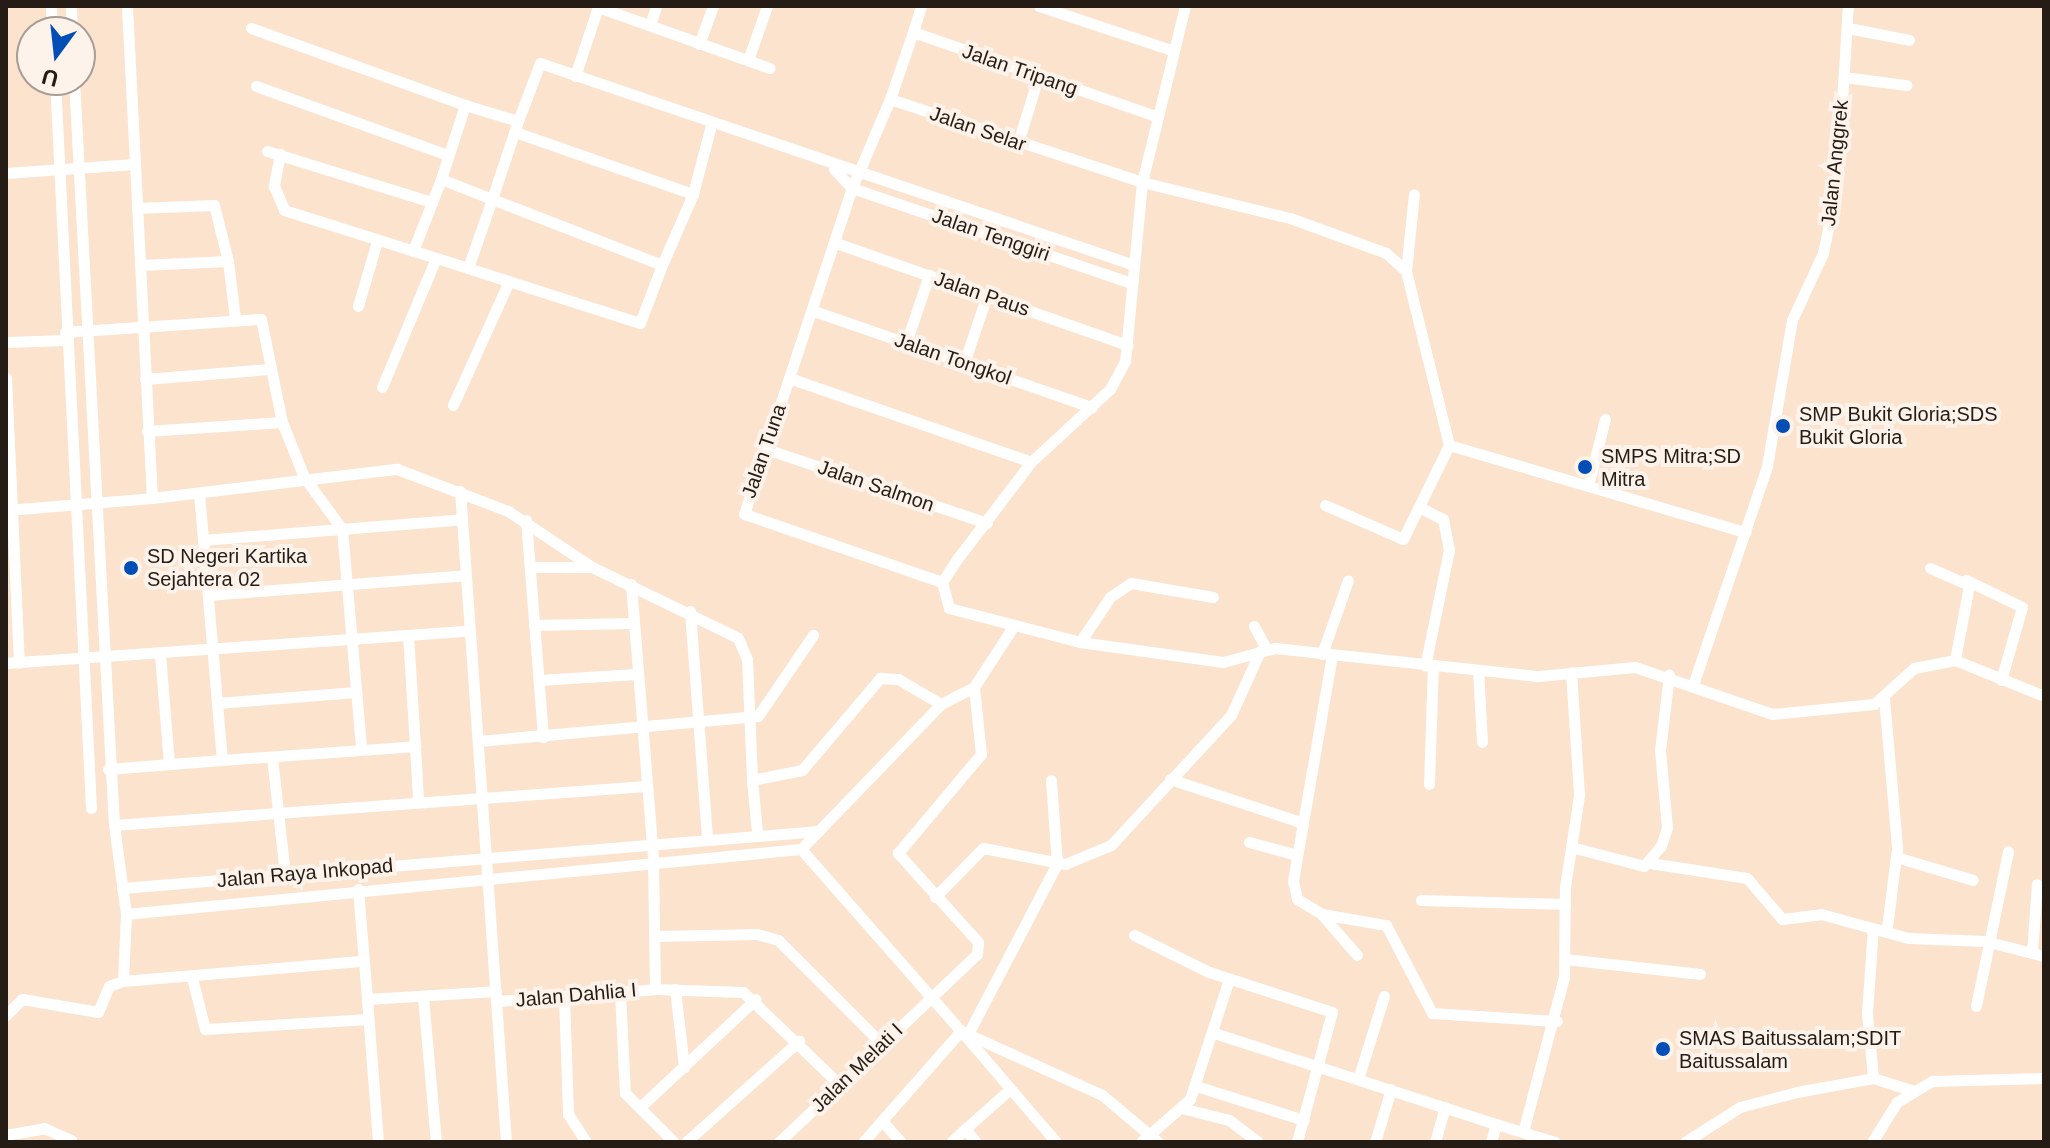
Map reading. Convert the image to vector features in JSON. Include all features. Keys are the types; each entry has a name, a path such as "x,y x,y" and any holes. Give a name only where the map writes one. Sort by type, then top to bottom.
{"street":[{"path":"127,6 152,498"},
{"path":"575,76 597,6 769,68"},
{"path":"650,25 656,6"},
{"path":"699,44 713,6"},
{"path":"748,60 767,6"},
{"path":"859,171 890,99 921,6"},
{"path":"1039,6 1171,50"},
{"path":"1185,6 1153,115 1131,264 1128,345 1120,374 1092,407 1031,462 942,582 949,608 1080,642 1223,662 1263,650 1478,670 1571,672 1617,665 1694,682 1772,714 1861,707 1884,698 1914,668 1955,660 2044,696"},
{"name":"Jalan Anggrek","path":"1694,682 1771,450 1786,338 1829,226 1848,6"},
{"path":"251,28 465,105 693,194"},
{"path":"1848,28 1909,40"},
{"name":"Jalan Tripang","path":"913,32 1153,115"},
{"path":"468,268 540,63 834,169 852,188"},
{"path":"1018,143 1038,77"},
{"path":"1844,77 1906,85"},
{"path":"256,86 448,155"},
{"path":"56,96 67,334 102,659 108,769 126,914 123,981"},
{"path":"75,96 87,329 82,660 91,808"},
{"name":"Jalan Selar","path":"890,99 1142,182 1290,218 1386,253 1406,271"},
{"path":"413,251 465,105"},
{"path":"432,202 274,153 278,205 377,241 509,281 637,326 693,194 711,125"},
{"path":"6,173 134,164"},
{"name":"Jalan Tenggiri","path":"834,169 859,171 1131,264"},
{"name":"Jalan Tuna","path":"859,171 814,311 746,498 748,519 942,582"},
{"path":"441,179 662,265"},
{"name":"Jalan Tenggiri","path":"852,188 1131,283"},
{"path":"1325,505 1403,539 1449,445 1406,271 1414,194"},
{"path":"137,208 214,205 228,261 235,318"},
{"path":"358,306 377,241"},
{"name":"Jalan Paus","path":"836,243 1128,345"},
{"path":"382,387 436,258"},
{"path":"141,265 228,261"},
{"path":"906,343 929,275"},
{"path":"453,405 509,281"},
{"path":"964,363 987,295"},
{"name":"Jalan Tongkol","path":"814,311 1092,407"},
{"path":"6,342 87,329 235,318 261,319 268,369 282,422 304,477 342,529 361,748"},
{"path":"145,379 268,369"},
{"path":"6,378 12,663 467,631"},
{"path":"789,378 1031,462"},
{"path":"1588,486 1605,419"},
{"path":"147,431 282,422"},
{"path":"1449,445 1745,532"},
{"name":"Jalan Salmon","path":"766,449 987,523"},
{"path":"9,510 152,498 304,477 397,469 460,491 526,520 592,567 730,631 742,646 757,832"},
{"path":"460,491 467,631 489,878 506,1142"},
{"path":"199,493 222,760"},
{"path":"1419,507 1443,519 1449,550 1429,666 1429,784"},
{"path":"203,540 462,519"},
{"path":"526,520 543,737"},
{"path":"530,567 592,567"},
{"path":"1930,568 1966,580 2022,607 2001,680"},
{"path":"208,595 465,575"},
{"path":"1348,580 1327,654 1297,855 1297,899 1322,914 1357,955"},
{"path":"1955,660 1970,593 1966,580"},
{"path":"1080,642 1110,597 1131,583 1213,597"},
{"path":"631,584 640,731 653,860 655,989 737,991 756,999 840,1085"},
{"path":"690,611 707,838"},
{"path":"534,625 632,623"},
{"path":"935,897 983,848 1057,864 1111,845 1238,706 1263,650 1254,626"},
{"path":"1013,627 974,687 941,704 801,849 935,995 1008,1091 1056,1142"},
{"path":"408,635 418,800"},
{"path":"478,741 700,727 750,718 766,711 813,635"},
{"path":"160,654 169,764"},
{"path":"1478,670 1482,742"},
{"path":"1523,1132 1557,1021 1565,959 1565,904 1579,769 1571,672"},
{"path":"539,680 636,674"},
{"path":"1650,863 1667,828 1660,750 1669,675"},
{"path":"752,780 802,770 880,678 898,679 941,704"},
{"path":"935,995 979,946 898,853 981,754 974,687"},
{"path":"217,703 356,692"},
{"path":"1884,698 1896,857 1887,927"},
{"path":"108,769 415,746"},
{"path":"272,757 285,874"},
{"path":"1170,779 1303,823"},
{"path":"863,1142 965,1031 1057,864 1051,780"},
{"path":"114,825 418,800 646,786"},
{"name":"Jalan Raya Inkopad","path":"122,888 757,832 819,831"},
{"path":"1249,842 1297,855"},
{"path":"1571,847 1747,878 1782,919 1813,913 1873,928 1887,927 1925,941 1990,942 2038,955 2037,884"},
{"name":"Jalan Raya Inkopad","path":"126,914 653,860 801,849"},
{"path":"1976,1006 2008,851"},
{"path":"1896,857 1973,880"},
{"path":"358,889 378,1142"},
{"path":"1421,900 1565,904"},
{"path":"1322,914 1386,925 1432,1013 1557,1021"},
{"path":"1873,928 1867,1013 1873,1078"},
{"path":"655,936 757,934 778,940 881,1043"},
{"path":"1134,935 1229,979 1332,1012 1297,1142"},
{"path":"1565,959 1700,974"},
{"path":"6,1015 22,999 98,1012 109,986 123,981 192,978 363,961"},
{"path":"192,978 205,1029 368,1019"},
{"path":"965,1031 1102,1095 1150,1139 1185,1109 1214,1033 1229,979"},
{"name":"Jalan Dahlia I","path":"367,999 564,997 655,989"},
{"path":"675,989 684,1067"},
{"path":"620,992 625,1093 674,1142"},
{"name":"Jalan Melati I","path":"779,1142 935,995"},
{"path":"1358,1079 1384,996"},
{"path":"423,997 436,1142"},
{"path":"564,997 568,1114 586,1142"},
{"path":"640,1107 756,999"},
{"path":"1214,1033 1555,1142"},
{"path":"686,1142 799,1041"},
{"path":"1685,1142 1740,1107 1873,1078 1914,1091"},
{"path":"1872,1142 1886,1115 1914,1091 1932,1081 2044,1078"},
{"path":"1196,1086 1304,1120"},
{"path":"1375,1142 1391,1089"},
{"path":"951,1142 1008,1091"},
{"path":"1435,1142 1445,1107"},
{"path":"1185,1109 1229,1120 1258,1142"},
{"path":"883,1122 901,1142"},
{"path":"1491,1142 1496,1124"},
{"path":"6,1135 44,1128 71,1140"},
{"path":"965,1129 976,1142"}],"place":[{"name":"SMP Bukit Gloria;SDS Bukit Gloria","path":"1783,426"},
{"name":"SMPS Mitra;SD Mitra","path":"1585,467"},
{"name":"SD Negeri Kartika Sejahtera 02","path":"131,568"},
{"name":"SMAS Baitussalam;SDIT Baitussalam","path":"1663,1049"}]}
